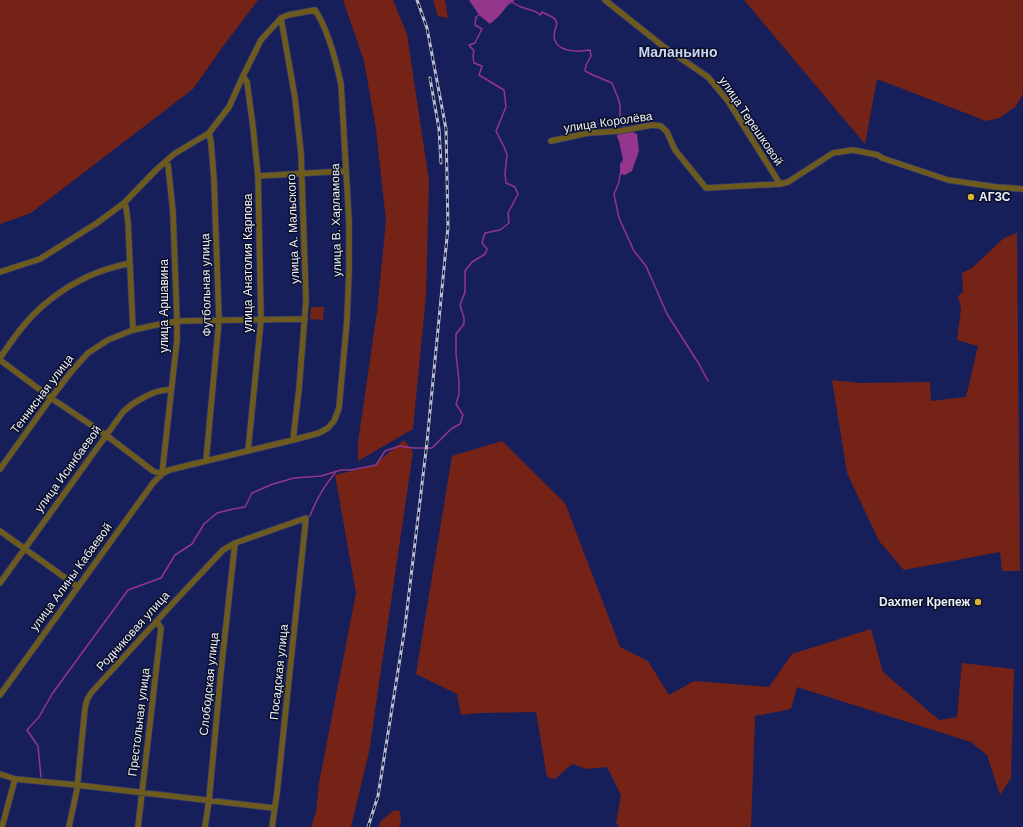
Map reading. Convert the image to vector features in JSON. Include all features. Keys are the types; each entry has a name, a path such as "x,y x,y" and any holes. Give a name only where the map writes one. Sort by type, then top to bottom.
{"street":[{"name":"улица Терешковой","path":"605,0 664,48 708,77 728,101 780,184"},
{"name":"улица В. Харламова","path":"162,474 168,470 319,433 328,428 334,422 339,408 347,320 349,272 349,221 341,84 330,42 315,10 288,15 281,18"},
{"path":"0,272 40,259 97,223 124,203 174,154 209,133 229,107 261,40 281,18"},
{"name":"улица А. Мальского","path":"281,18 295,98 301,153 306,300 299,389 293,440"},
{"name":"улица Анатолия Карпова","path":"243,76 247,82 254,127 258,176 261,320 248,451"},
{"name":"улица Королёва","path":"551,141 588,133 620,131 652,125 662,126 667,132 675,150 706,188 780,184"},
{"name":"Футбольная улица","path":"206,461 219,320 214,180 209,133"},
{"path":"780,184 788,182 834,153 854,150 878,155 882,158 948,180 996,187 1023,189"},
{"name":"улица Аршавина","path":"162,474 177,340 173,212 168,165 165,162"},
{"path":"258,176 346,170"},
{"path":"124,203 128,222 133,330"},
{"path":"130,263 112,267 89,276 64,290 41,307 30,318 0,359 51,398 153,471 162,474"},
{"name":"Теннисная улица","path":"0,469 71,372 88,353 108,340 133,330 177,321 305,318"},
{"name":"улица Исинбаевой","path":"0,583 123,412 143,398 167,389 171,390"},
{"name":"улица Алины Кабаевой","path":"0,695 153,484 162,474"},
{"name":"Родниковая улица","path":"69,827 77,785 85,708 87,700 91,694 223,550 235,543 306,518"},
{"name":"Посадская улица","path":"272,827 278,785 306,518"},
{"path":"0,531 78,587"},
{"name":"Слободская улица","path":"206,827 235,543"},
{"name":"Престольная улица","path":"138,827 161,628 157,622"},
{"path":"0,774 15,779 274,808"},
{"path":"2,827 15,779"}],"shaded area":[{"path":"0,0 258,0 193,89 31,213 0,224"},
{"path":"343,0 393,0 407,34 429,181 426,295 413,429 358,461 358,442 377,312 386,221 376,129 364,61"},
{"path":"433,0 445,0 448,18 438,16"},
{"path":"469,0 515,0 508,5 490,24 479,15"},
{"path":"744,0 1023,0 1023,94 1016,106 1000,118 986,121 877,79 865,144"},
{"path":"630,131 637,134 639,151 632,171 625,175 620,174 620,164 623,160 617,137 618,134"},
{"path":"1017,233 1020,571 1002,571 1000,552 904,570 879,541 847,473 832,380 858,383 930,382 931,401 966,397 978,346 957,340 961,309 958,296 963,292 962,273 972,268 1004,238"},
{"path":"311,307 324,307 323,320 310,319"},
{"path":"404,440 413,452 369,752 351,827 311,827 316,812 319,783 356,593 335,475 373,466"},
{"path":"502,441 565,503 620,647 648,661 669,695 694,681 769,687 792,654 871,629 883,672 939,720 957,717 962,663 1014,669 1011,778 1000,795 987,755 971,742 797,687 791,709 755,716 751,827 619,827 616,823 621,795 607,767 587,769 572,764 555,779 547,777 536,712 479,713 461,715 457,694 416,674 452,456"},
{"path":"394,810 400,811 401,821 399,827 379,827 380,822"}],"waterway":[{"path":"512,2 540,15 542,12 554,18 557,23 554,36 555,42 558,46 574,51 590,50 591,56 586,65 585,71 612,83 620,105 620,116 625,129"},
{"path":"41,777 38,746 27,730 39,717 52,694 128,590 161,578 175,555 192,544 204,524 217,513 245,507 252,493 273,484 294,478 321,476 341,470 351,470 376,465 385,451 400,446 432,448 451,429 460,424 463,415 456,404 459,394 456,334 464,324 464,318 460,305 465,292 465,271 472,262 485,254 487,249 482,243 485,233 500,230 509,223 508,213 518,194 515,187 506,183 505,173 507,155 496,131 506,107 504,90 479,75 482,66 474,63 474,51 469,45 475,43 482,29 475,25 476,17 479,15"},
{"path":"620,174 619,182 614,194 619,218 634,251 646,266 667,314 708,381"},
{"path":"310,516 321,493 335,473"}],"railway":[{"path":"368,827 378,796 405,627 427,442 448,227 446,129 427,28 417,0"},
{"path":"430,78 439,129 441,163"}],"place":[{"name":"АГЗС","path":"971,197"},
{"name":"Daxmer Крепеж","path":"978,602"}],"district":[{"name":"Маланьино","path":"678,52"}]}
